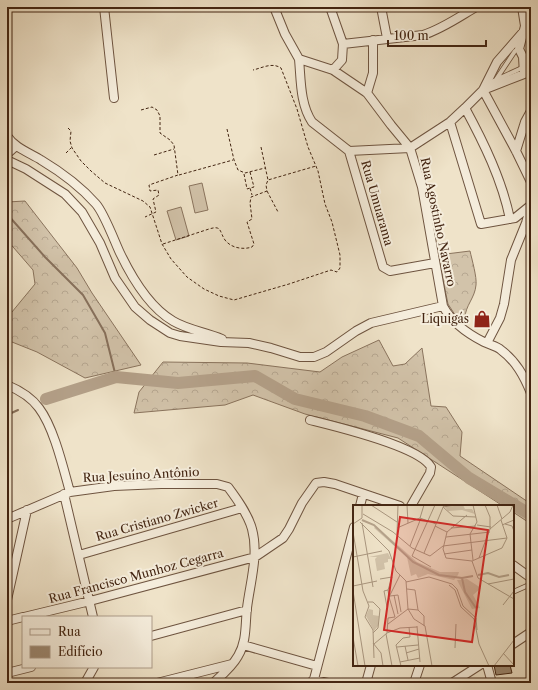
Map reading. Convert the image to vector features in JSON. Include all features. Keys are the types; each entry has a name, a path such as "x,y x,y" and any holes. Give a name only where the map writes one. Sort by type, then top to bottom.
{"street":[{"path":"104,7 114,98"},
{"path":"274,7 285,34 299,59 303,100 308,116 312,122 349,151"},
{"path":"330,7 343,44 342,60 334,70"},
{"path":"381,7 387,38"},
{"path":"343,44 413,36 434,31 476,7"},
{"path":"522,7 525,26 519,45 520,53 527,56"},
{"path":"410,148 450,122 465,108 484,88 497,62 512,50 524,32"},
{"path":"367,93 373,73 373,40"},
{"path":"512,50 527,56"},
{"path":"484,88 523,74 527,56"},
{"name":"Rua Agostinho Navarro","path":"299,59 334,70 367,93 410,148 422,187 443,306 452,319 464,331 500,349 513,361 520,370 531,393"},
{"path":"484,88 516,150 531,187"},
{"path":"465,108 486,150 504,195 510,219"},
{"path":"516,150 525,122 531,111"},
{"path":"450,122 481,223 517,217 531,206"},
{"path":"7,136 16,146 42,160 76,185 97,205 130,273 148,298 162,312 173,321 193,330 221,338 228,342"},
{"path":"7,154 16,146"},
{"name":"Rua Umuarama","path":"410,148 349,151 384,267 390,271 435,263"},
{"path":"7,160 26,169 65,194 82,212 97,237 116,278 135,307 165,330 180,336 249,343 300,357 314,357 326,352 356,331 372,324 443,306"},
{"path":"26,169 42,160"},
{"path":"487,343 500,318 504,304 511,260 531,206"},
{"path":"150,320 162,312"},
{"path":"7,385 20,390 38,407 47,421 58,453 78,555 94,616"},
{"path":"310,420 365,434 391,443 426,461 430,467 430,473 413,505"},
{"name":"Rua Francisco Munhoz Cegarra","path":"27,616 90,601 254,557 282,538 289,529 302,503 316,483 324,482 363,494"},
{"name":"Rua Jesuíno Antônio","path":"7,520 67,493 114,486 161,484 217,484 228,487 242,508 253,530 254,557 247,610 247,628 243,645 239,656 213,683"},
{"path":"360,505 363,494 397,505"},
{"name":"Rua Cristiano Zwicker","path":"78,555 242,508"},
{"path":"7,600 27,510"},
{"path":"328,683 313,681 353,531"},
{"path":"514,566 531,578"},
{"path":"152,636 247,610"},
{"name":"Rua Francisco Munhoz Cegarra","path":"7,621 22,617"},
{"path":"514,643 531,632"},
{"path":"243,645 317,666"},
{"path":"157,683 232,664"},
{"path":"366,683 371,666"},
{"path":"414,683 420,666"},
{"path":"452,683 478,666"},
{"path":"487,666 492,683"},
{"path":"7,673 27,668"},
{"path":"85,683 93,668"}],"lane":[{"path":"494,81 512,50"},
{"path":"484,88 494,81 524,66"},
{"path":"514,592 531,584"}],"path":[{"path":"68,128 71,131 70,141 72,148 91,172 105,183 143,201 150,207 162,244 171,259 187,277 204,289 219,296 234,300 331,270 337,272 340,268 340,255 332,222 325,204 316,166 308,147 297,109 281,68 277,65 273,65 253,70"},
{"path":"141,110 152,107 157,110 160,116 160,133 172,142 175,149 178,175"},
{"path":"227,129 234,160 238,170 244,173 265,168"},
{"path":"261,147 268,180 266,185 267,191 278,212"},
{"path":"66,153 72,148"},
{"path":"154,154 175,149"},
{"path":"145,217 156,211 153,199 159,195 158,190 150,191 149,185 178,175 234,160"},
{"path":"268,180 316,166"},
{"path":"250,172 254,186 250,188"},
{"path":"162,244 216,228 221,230 225,240 235,247 244,249 252,247 254,244 247,222 252,218 250,203 252,196 250,188 247,188 244,173"},
{"path":"252,196 267,191"}],"green space":[{"path":"202,183 208,210 195,213 189,186"},
{"path":"25,201 77,268 92,293 141,365 85,378 37,352 7,340 7,318 35,284 33,270 7,240 7,202"},
{"path":"181,207 189,236 176,240 167,211"},
{"path":"470,251 476,285 474,294 465,314 465,318 459,321 448,304 438,255"},
{"path":"379,340 393,366 405,364 422,348 431,406 446,407 462,432 460,456 531,504 531,524 514,513 514,505 501,505 398,438 305,414 253,395 225,405 134,413 139,392 163,362 247,363 320,372 342,357"}],"building":[{"path":"494,666 510,666 512,673 496,675"}],"waterway":[{"path":"7,214 45,257 83,295 105,333 116,377"},
{"path":"46,399 116,377 178,383 255,376 295,399 365,416 419,436 469,478 531,515"},
{"path":"7,415 18,410"}],"place":[{"name":"Liquigás","path":"482,319"}]}
